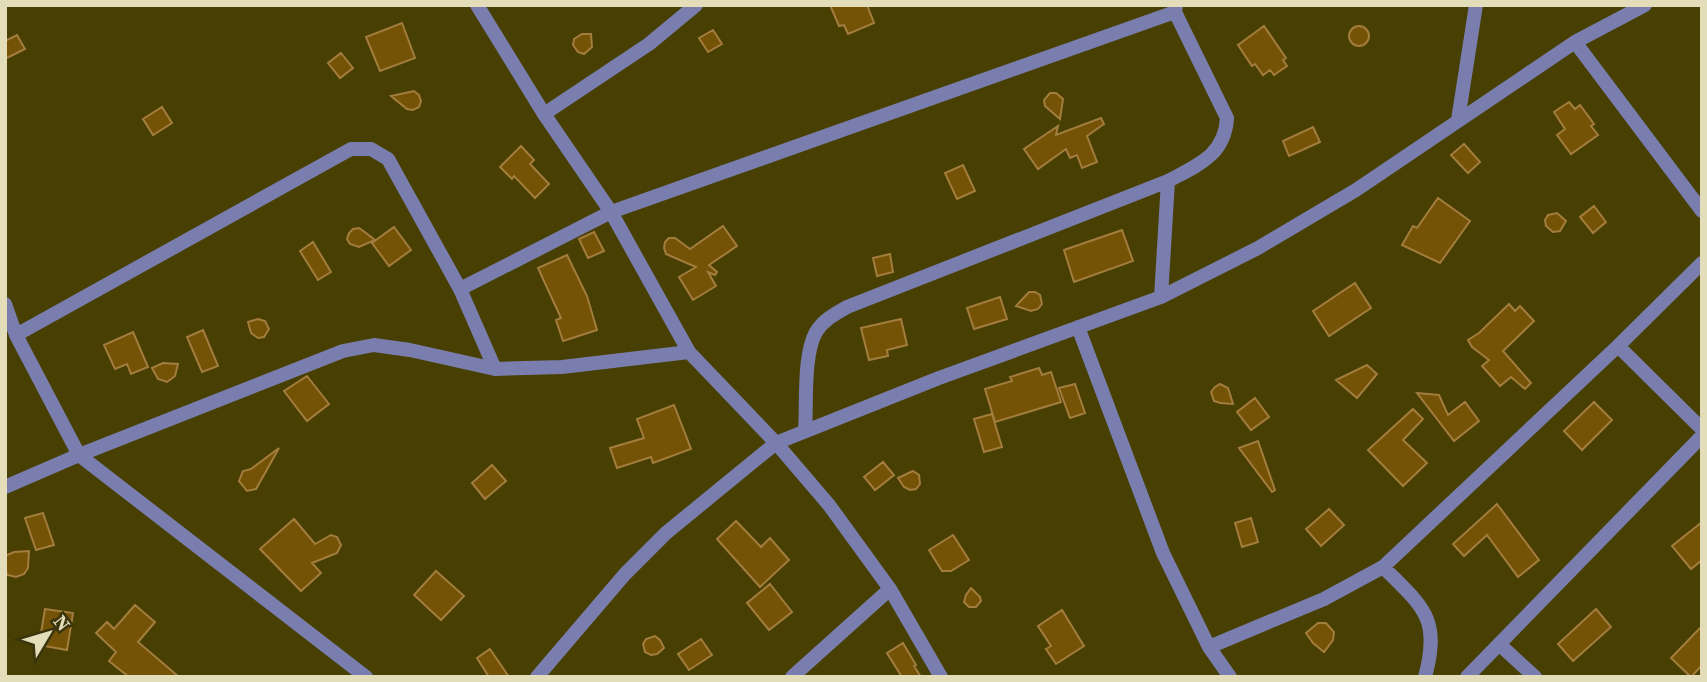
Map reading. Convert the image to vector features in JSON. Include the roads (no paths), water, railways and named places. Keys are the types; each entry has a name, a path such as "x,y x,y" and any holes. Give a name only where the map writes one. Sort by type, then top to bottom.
{"street":[{"path":"478,5 544,114 611,212 689,352 776,443 829,505 890,589 942,677"},
{"path":"544,114 649,44 696,5"},
{"path":"1458,120 1476,5"},
{"path":"537,677 625,574 658,541 776,443 939,378 1161,297 1258,248 1335,203 1575,42 1645,5"},
{"path":"460,289 611,212 1176,9 1227,118 1227,133 1218,149 1203,162 1168,181 847,307 829,318 817,330 810,347 806,431"},
{"path":"1575,42 1702,211"},
{"path":"16,335 351,149 371,149 388,159 460,289 495,369"},
{"path":"1161,297 1168,181"},
{"path":"1209,647 1324,599 1383,568 1702,263"},
{"path":"5,304 16,335 79,455 366,677"},
{"path":"1078,327 1163,553 1209,647 1230,677"},
{"path":"5,487 343,351 374,345 495,369 562,367 689,352"},
{"path":"1618,346 1702,429"},
{"path":"1467,677 1702,436"},
{"path":"1383,568 1426,615 1432,638 1425,677"},
{"path":"792,677 890,589"},
{"path":"1499,644 1535,677"}]}
